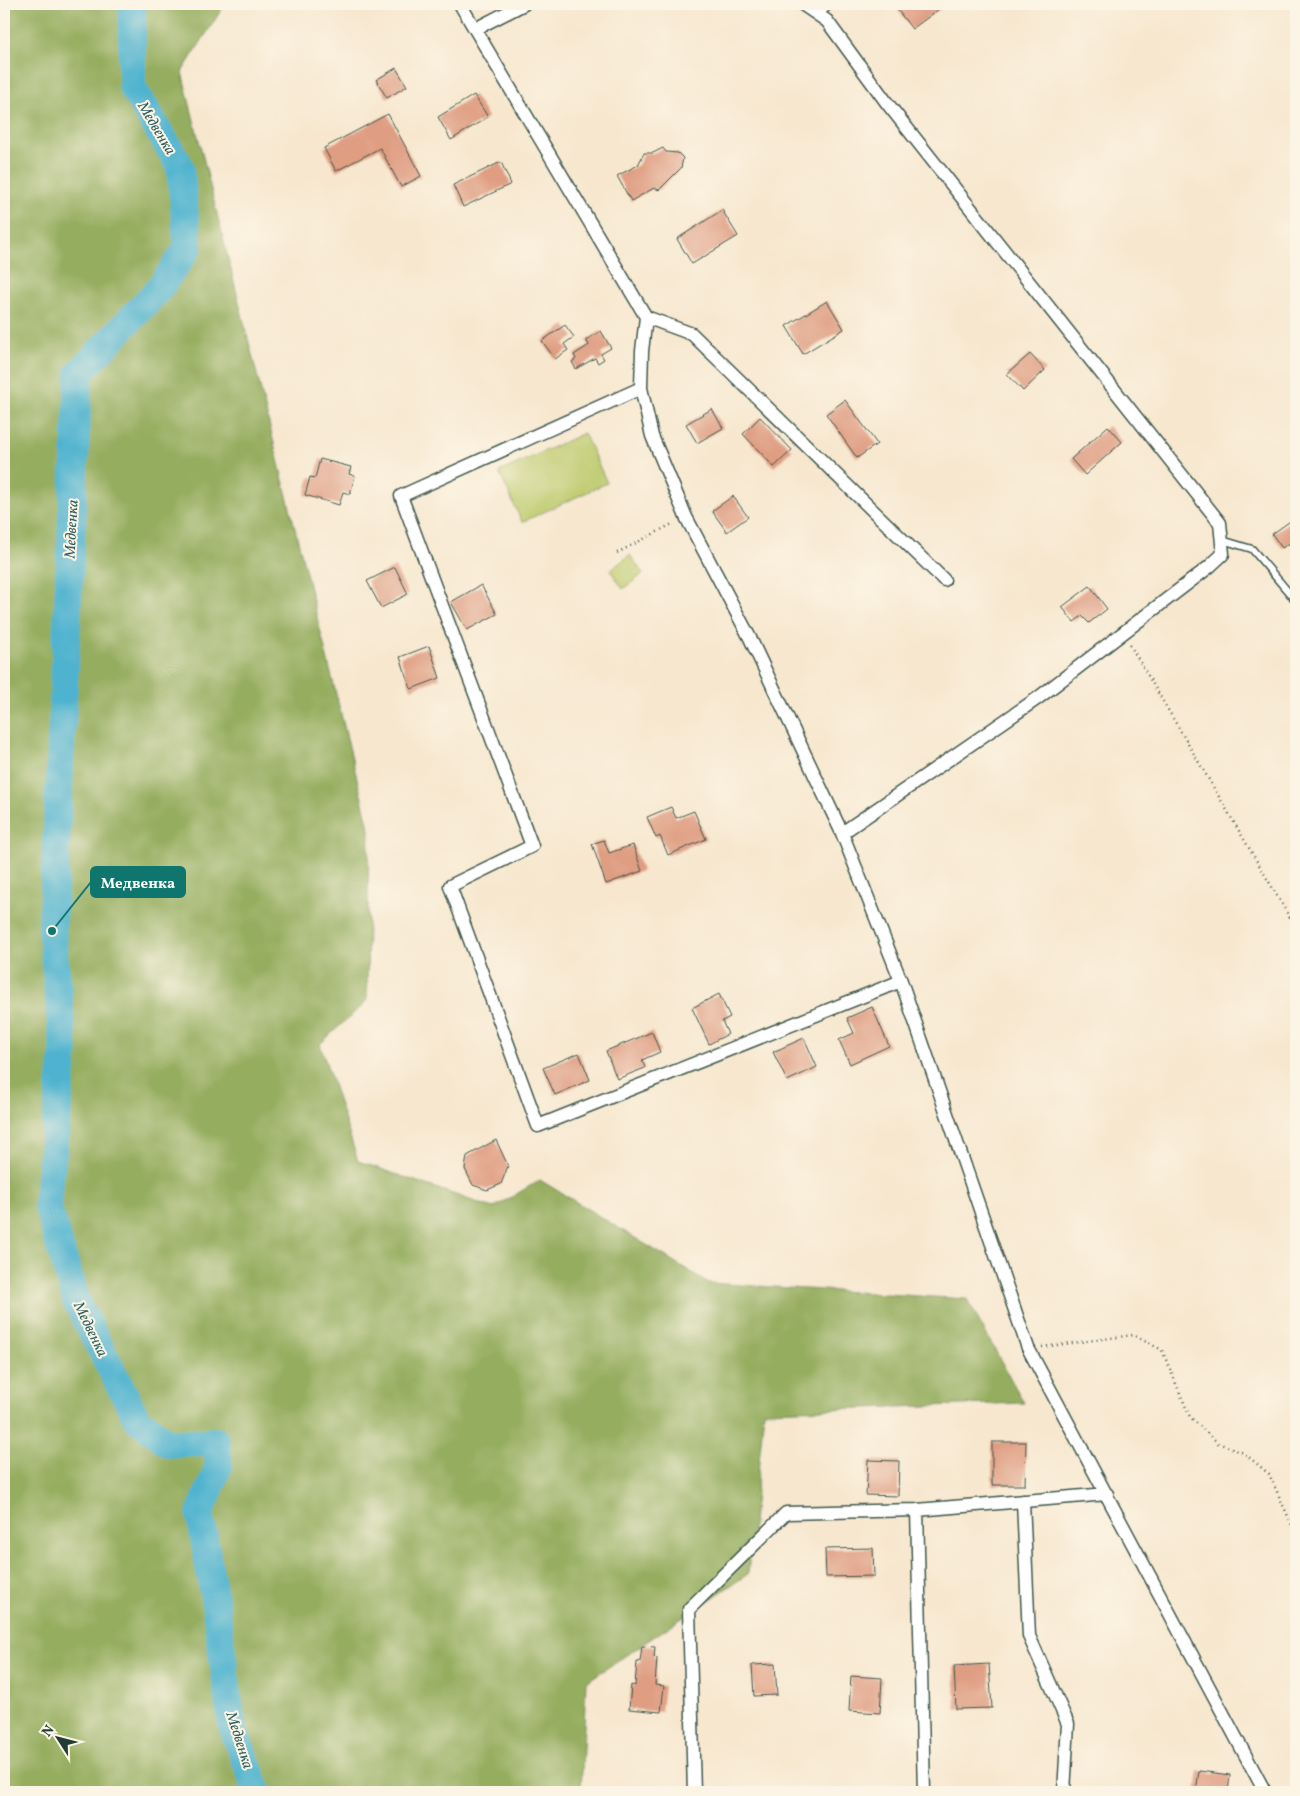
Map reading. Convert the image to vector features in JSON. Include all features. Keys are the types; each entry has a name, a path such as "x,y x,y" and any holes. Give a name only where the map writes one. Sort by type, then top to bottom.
{"street":[{"path":"460,4 646,317 642,351 641,388 652,436 686,517 750,638 842,833 901,981 1034,1348 1107,1494 1265,1792"},
{"path":"474,29 524,4"},
{"path":"802,4 827,21 888,103 1220,523 1223,554 1209,568 1038,698 842,833"},
{"path":"816,13 827,4"},
{"path":"646,317 692,334 944,580"},
{"path":"641,388 401,496 532,846 450,886 538,1126 901,981"},
{"path":"694,1792 689,1609 786,1514 916,1510 1107,1494"},
{"path":"1023,1501 1029,1636 1068,1724 1064,1792"},
{"path":"916,1510 924,1792"}],"lane":[{"path":"1222,540 1252,549 1296,601"}],"path":[{"path":"617,553 686,517"},
{"path":"1123,633 1296,928"},
{"path":"1034,1348 1133,1335 1162,1350 1190,1417 1218,1443 1244,1453 1269,1474 1296,1534"},
{"path":"1034,1348 1044,1356"}],"green space":[{"path":"4,4 225,4 182,72 369,827 367,1001 320,1044 358,1161 493,1208 540,1180 709,1283 967,1299 1024,1403 764,1411 748,1574 586,1682 581,1792 4,1792"},
{"path":"584,433 607,483 522,522 499,472"},
{"path":"630,555 643,574 623,589 610,570"}],"building":[{"path":"893,4 946,4 912,29"},
{"path":"396,68 407,86 387,98 376,80"},
{"path":"474,95 488,117 451,140 438,117"},
{"path":"388,114 421,176 401,187 380,148 336,171 324,148"},
{"path":"663,148 666,152 678,153 683,158 681,168 659,190 654,188 631,201 617,176 638,165 644,153 653,153"},
{"path":"501,162 511,184 463,207 453,185"},
{"path":"722,210 738,236 692,264 677,239"},
{"path":"827,301 844,329 803,354 786,326"},
{"path":"565,325 574,337 564,344 568,350 555,359 542,341"},
{"path":"601,331 611,348 601,354 604,359 598,363 595,358 576,369 572,362 576,359 574,355 589,345 586,340"},
{"path":"1030,354 1045,370 1023,391 1007,374"},
{"path":"845,400 877,444 857,458 826,414"},
{"path":"712,409 723,428 697,443 686,424"},
{"path":"760,417 792,450 774,467 743,434"},
{"path":"1108,426 1122,442 1085,475 1071,459"},
{"path":"320,459 351,467 349,474 355,476 350,494 343,492 339,505 305,495 310,477 315,478"},
{"path":"733,496 748,517 727,532 712,511"},
{"path":"1296,517 1296,539 1282,548 1272,534"},
{"path":"395,567 408,594 381,608 367,581"},
{"path":"481,585 497,614 467,630 451,602"},
{"path":"1090,586 1107,609 1089,623 1082,616 1074,622 1062,607"},
{"path":"429,646 440,678 411,689 400,657"},
{"path":"671,807 676,818 694,811 706,839 668,855 660,836 656,838 647,817"},
{"path":"604,840 609,853 633,845 642,871 606,884 592,844"},
{"path":"719,994 730,1017 722,1021 728,1034 709,1044 692,1008"},
{"path":"872,1007 889,1046 850,1064 839,1040 854,1033 847,1018"},
{"path":"652,1032 660,1052 642,1060 645,1068 617,1079 606,1051"},
{"path":"804,1038 817,1067 787,1081 773,1052"},
{"path":"579,1053 590,1080 555,1095 543,1068"},
{"path":"496,1140 508,1166 501,1184 487,1190 473,1185 465,1169 467,1156"},
{"path":"992,1442 1026,1442 1025,1485 992,1485"},
{"path":"868,1460 899,1461 898,1496 866,1495"},
{"path":"873,1548 874,1576 826,1577 825,1549"},
{"path":"642,1646 655,1647 654,1657 657,1658 655,1685 664,1686 661,1712 629,1709 631,1685 635,1686 637,1662 640,1662"},
{"path":"775,1664 777,1695 754,1696 752,1665"},
{"path":"989,1664 992,1708 956,1709 954,1666"},
{"path":"851,1676 882,1678 880,1713 849,1711"},
{"path":"1199,1771 1230,1775 1228,1792 1196,1792"}],"waterway":[{"name":"Медвенка","path":"132,4 132,87 180,166 188,248 158,290 79,373 52,931 64,1052 47,1205 77,1303 137,1419 169,1444 216,1441 219,1465 200,1514 216,1609 232,1726 258,1792"}],"place":[{"name":"Медвенка","path":"52,931"}]}
